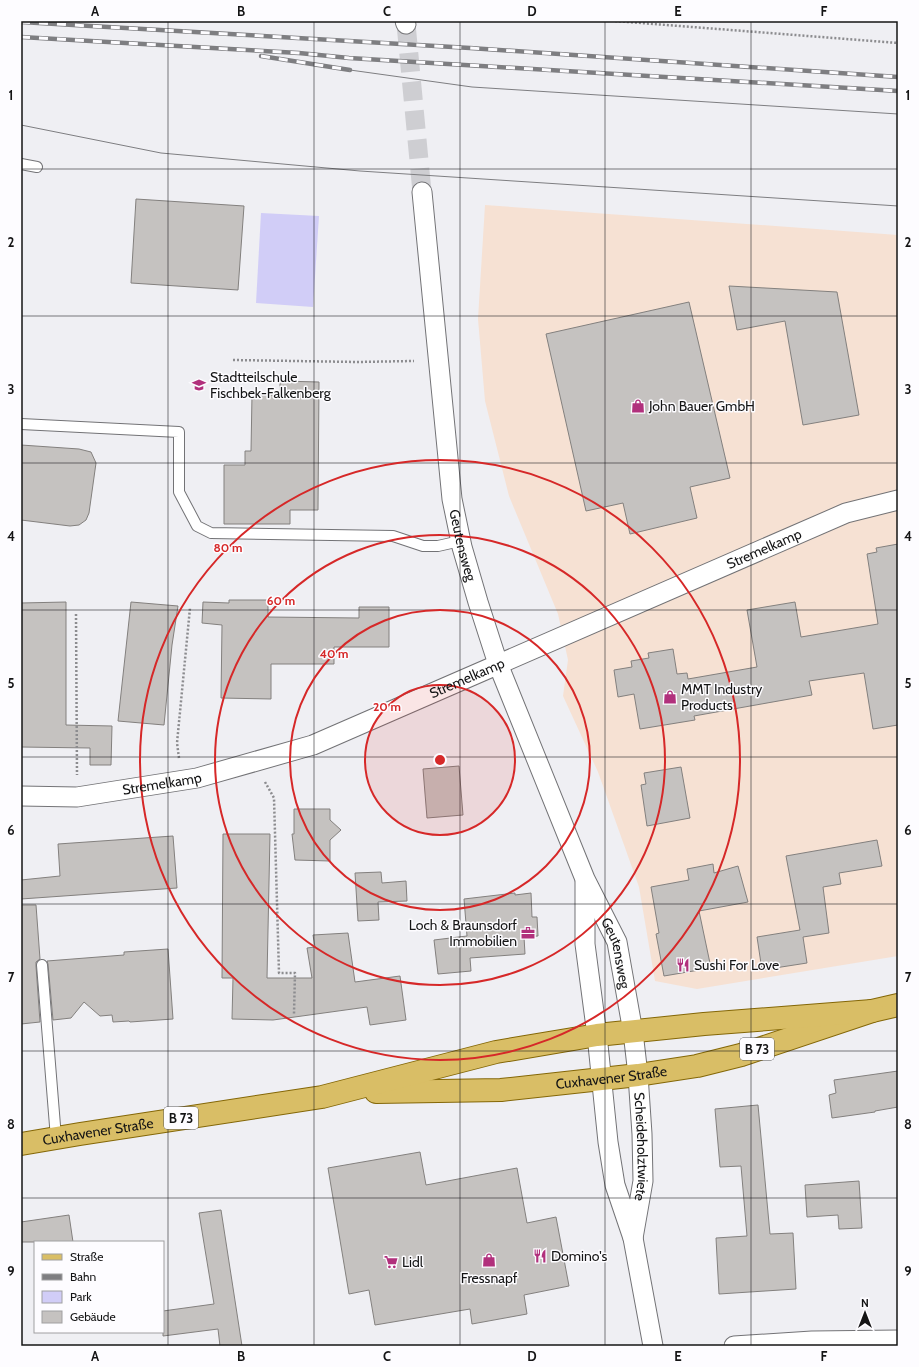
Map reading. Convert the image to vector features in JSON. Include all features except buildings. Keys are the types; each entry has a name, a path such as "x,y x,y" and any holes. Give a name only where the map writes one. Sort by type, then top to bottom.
{"main road":[{"name":"Cuxhavener Straße","path":"341,1093 501,1090 638,1075 707,1065 872,1011 898,1004"},
{"name":"Cuxhavener Straße","path":"21,1144 223,1111 322,1097 496,1052 597,1035 704,1024 872,1011"}],"street":[{"name":"Geutensweg","path":"422,192 451,491 460,541 498,664 585,879 617,942 633,1032"},
{"name":"Stremelkamp","path":"21,796 77,797 197,778 313,745 846,514 898,500"},
{"name":"Geutensweg","path":"585,879 585,944 597,1035"},
{"name":"Scheideholztwiete","path":"633,1032 638,1075 644,1181 634,1238"},
{"name":"Scheideholztwiete","path":"597,1035 608,1142 615,1185 634,1238 653,1346"},
{"path":"734,1346 898,1340"}],"lane":[{"path":"21,164 37,168"},
{"path":"21,424 179,432 179,492 197,526 211,533 393,536 423,546 438,546 460,541"},
{"path":"42,965 56,1138"}],"path":[{"path":"615,21 898,43"},
{"path":"233,360 357,362 414,361"},
{"path":"183,780 176,743 190,608"},
{"path":"76,614 77,797"},
{"path":"255,762 274,798 279,973 295,973 294,1014"}],"shaded area":[{"path":"485,205 898,235 898,956 697,989 655,981 639,887 598,772 563,696 568,660 558,614 509,496 485,401 478,319"}],"green space":[{"path":"261,213 319,216 313,307 256,303"}],"tunnel":[{"path":"406,24 422,192"}],"tram line":[{"path":"350,70 472,87 898,114"},
{"path":"21,125 161,153 360,171 898,206"}],"railway":[{"path":"21,22 470,48 898,77"},
{"path":"21,37 898,91"},
{"path":"261,56 350,70"}],"place":[{"name":"Stadtteilschule Fischbek-Falkenberg","path":"199,385"},
{"name":"John Bauer GmbH","path":"638,406"},
{"name":"MMT Industry Products","path":"670,697"},
{"name":"Loch & Braunsdorf Immobilien","path":"528,933"},
{"name":"Sushi For Love","path":"683,965"},
{"name":"Domino's","path":"540,1256"},
{"name":"Fressnapf","path":"489,1260"},
{"name":"Lidl","path":"391,1262"}]}
